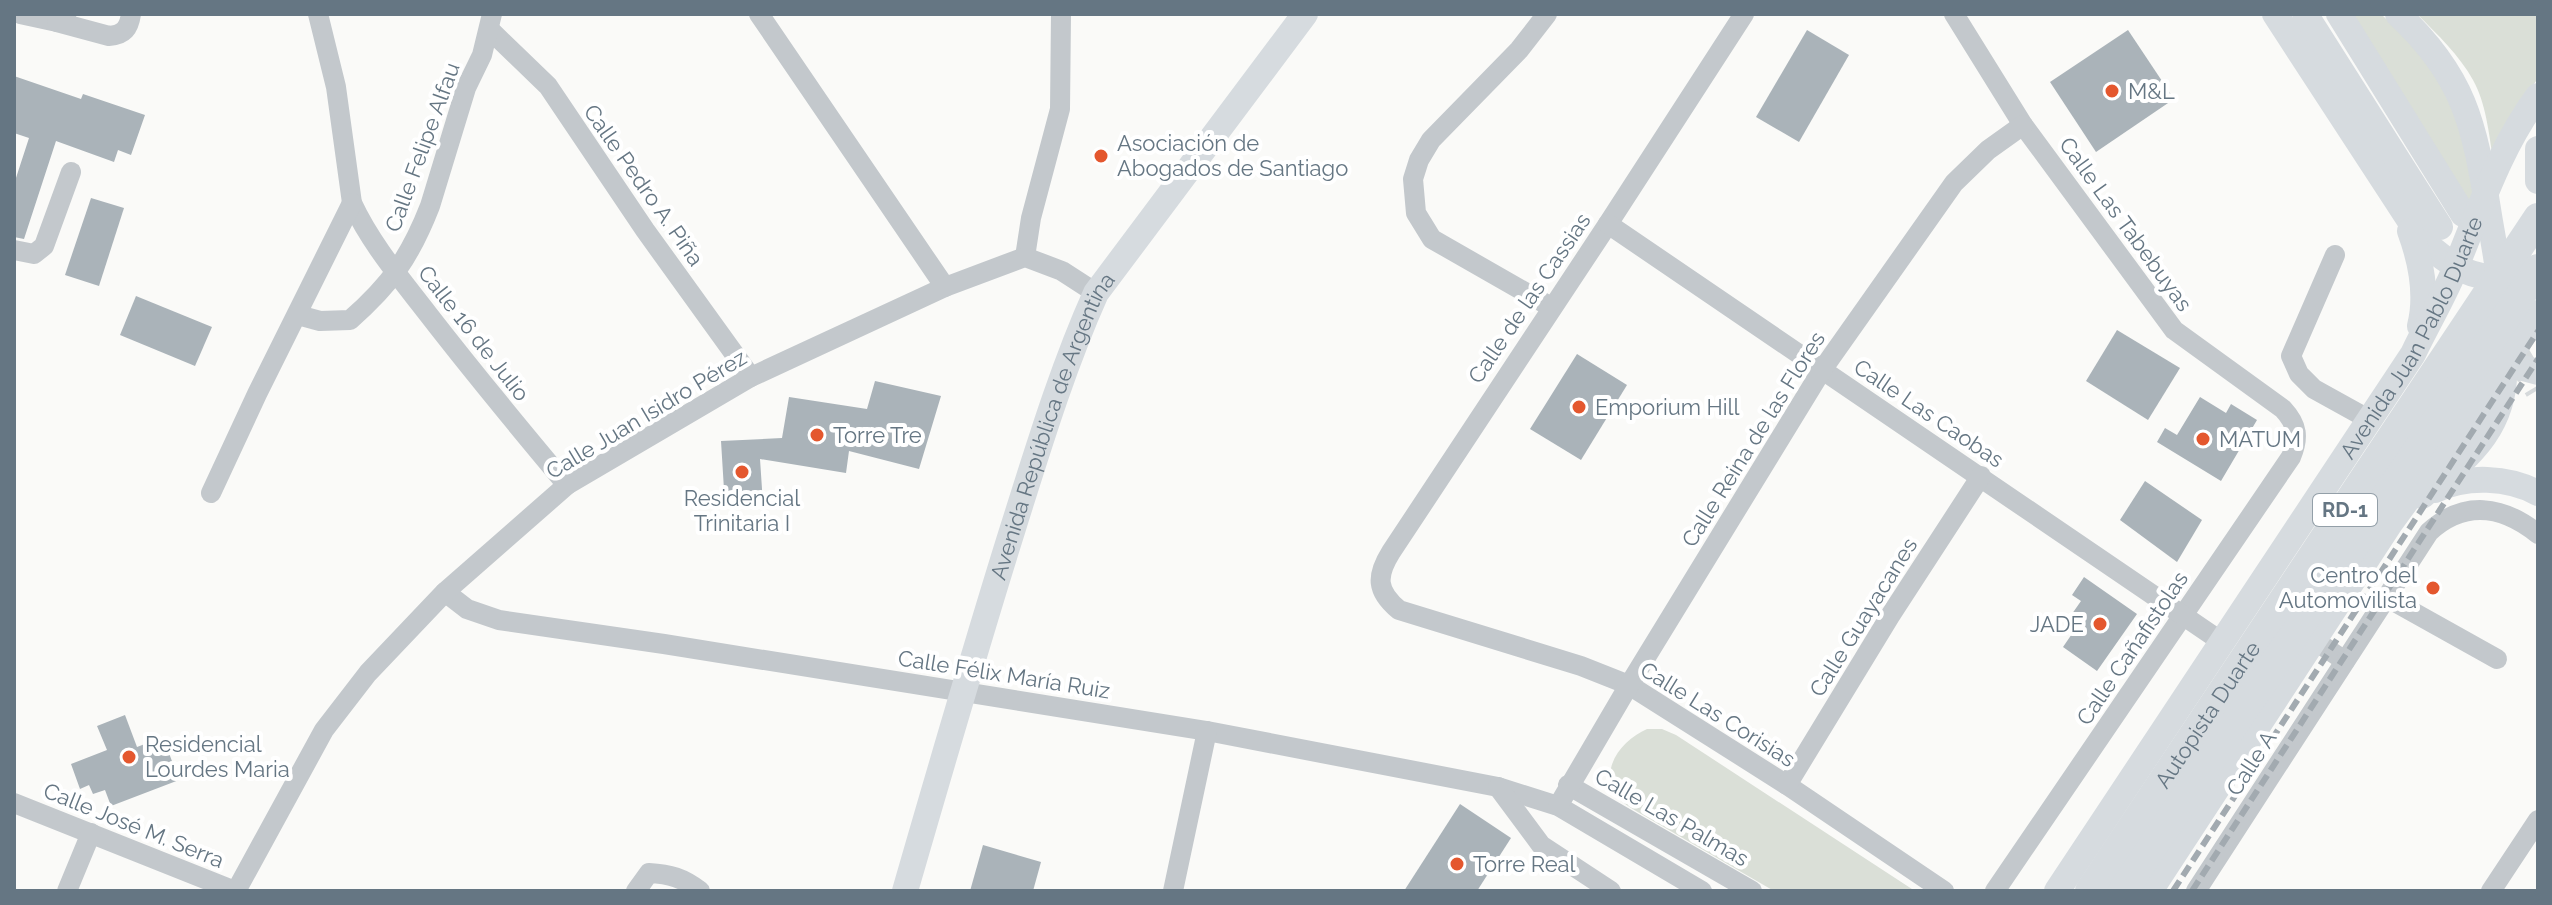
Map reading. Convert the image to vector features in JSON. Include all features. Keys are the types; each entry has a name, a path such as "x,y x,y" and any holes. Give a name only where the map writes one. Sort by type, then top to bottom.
{"highway":[{"name":"Autopista Duarte","path":"2090,891 2538,218"},
{"name":"Autopista Duarte","path":"2123,891 2538,270"}],"main road":[{"name":"Avenida República de Argentina","path":"905,891 962,692 1074,341 1096,293 1305,14"},
{"path":"2275,14 2423,241 2456,268 2480,277 2499,279 2538,270"},
{"path":"2305,14 2451,221 2339,14"},
{"path":"2391,522 2465,459 2486,436 2500,407 2505,381 2499,279 2472,128 2462,98 2432,49 2398,14"},
{"name":"Avenida Juan Pablo Duarte","path":"2057,891 2389,391 2420,361 2485,191 2504,150 2538,96"},
{"path":"2403,213 2420,264 2423,288 2420,361"},
{"path":"2150,891 2391,522 2476,406 2538,313"},
{"path":"2420,361 2504,363 2538,372"},
{"path":"2420,361 2463,374 2474,388 2476,406"},
{"path":"2421,497 2465,481 2488,480 2511,483 2538,493"}],"street":[{"path":"20,14 65,18 109,36 118,35 129,24 131,14"},
{"path":"211,493 352,203 336,87 318,14"},
{"path":"759,14 945,287"},
{"path":"1061,14 1060,109 1031,218 1025,257 1062,271 1096,293"},
{"path":"1547,14 1519,50 1431,140 1419,160 1413,179 1416,213 1432,239 1551,307"},
{"name":"Calle de las Cassias","path":"1399,610 1387,601 1381,587 1383,564 1744,14"},
{"name":"Calle Las Tabebuyas","path":"1954,14 2023,125 2174,330 2283,409 2296,427"},
{"name":"Calle Felipe Alfau","path":"298,315 320,321 350,320 396,274 430,206 466,88 482,55 490,21"},
{"name":"Calle Pedro A. Piña","path":"490,21 548,86 645,230 751,377"},
{"name":"Calle Reina de las Flores","path":"1558,806 1822,370 1954,183 1988,150 2023,125"},
{"path":"14,250 34,254 44,246 71,172"},
{"name":"Calle 16 de Julio","path":"352,203 396,274 567,485"},
{"name":"Calle Las Caobas","path":"1608,224 2222,642"},
{"path":"2335,255 2291,356 2299,374 2314,389 2370,420"},
{"name":"Calle Juan Isidro Pérez","path":"236,891 324,730 368,673 445,592 567,485 751,377 945,287 1025,257"},
{"name":"Calle Cañafistolas","path":"1995,891 2291,457 2297,442 2296,427"},
{"name":"Calle Guayacanes","path":"1787,785 1890,616 1981,476"},
{"name":"Calle A","path":"2196,891 2429,532 2443,519 2469,511 2494,512 2518,520 2538,534"},
{"name":"Calle Félix María Ruiz","path":"445,592 467,609 499,620 1207,731 1498,787 1558,806"},
{"path":"2386,597 2497,659"},
{"name":"Calle Las Corisias","path":"1399,610 1581,666 1629,685 1787,785 1944,891"},
{"path":"2314,640 2345,661"},
{"path":"1173,891 1207,731"},
{"name":"Calle Las Palmas","path":"1568,785 1752,891"},
{"path":"1498,787 1541,845 1611,891"},
{"name":"Calle José M. Serra","path":"14,803 236,891"},
{"path":"1558,806 1702,891"},
{"path":"2491,891 2538,820"},
{"path":"67,891 91,833"},
{"path":"636,891 649,873 670,874 700,891"}],"shaded area":[{"path":"2351,14 2381,14 2426,61 2445,88 2458,117 2463,138 2476,202 2471,206"},
{"path":"2417,14 2538,14 2538,78 2493,159 2484,109 2473,80 2455,54"},
{"path":"1647,729 1662,729 1676,735 1915,891 1774,891 1636,811 1615,794 1610,780 1611,770 1613,761 1624,746"}],"building":[{"path":"1807,30 1849,55 1799,142 1756,117"},
{"name":"M&L","path":"2128,30 2174,99 2096,152 2050,82"},
{"path":"14,76 81,99 83,94 145,115 131,155 118,150 114,162 56,141 24,239 14,237 14,184 29,138 14,133"},
{"path":"91,198 124,208 99,286 65,275"},
{"path":"136,296 212,327 195,366 120,335"},
{"path":"2117,330 2180,368 2148,420 2086,381"},
{"name":"Emporium Hill","path":"1577,354 1627,385 1581,460 1530,429"},
{"path":"875,381 941,396 919,469 849,451 846,473 760,459 763,504 725,506 721,441 782,438 789,397 867,409"},
{"name":"MATUM","path":"2200,397 2226,413 2231,404 2257,420 2221,481 2157,442 2165,428 2177,435"},
{"path":"2145,481 2202,520 2177,562 2120,520"},
{"name":"JADE","path":"2084,577 2137,614 2097,671 2063,647 2076,628 2067,621 2081,601 2072,595"},
{"name":"Residencial Lourdes Maria","path":"125,715 137,747 163,737 179,780 111,806 105,790 93,794 89,785 80,789 71,764 107,750 97,726"},
{"name":"Torre Real","path":"1460,804 1511,838 1477,891 1404,891"},
{"path":"983,845 1041,862 1033,891 970,891"}],"tunnel":[{"path":"2516,353 2538,390"}],"railway":[{"path":"2173,891 2538,331"},
{"path":"2192,891 2538,359"}],"place":[{"name":"M&L","path":"2112,91"},
{"name":"Asociación de Abogados de Santiago","path":"1101,156"},
{"name":"Emporium Hill","path":"1579,407"},
{"name":"Torre Tre","path":"817,435"},
{"name":"MATUM","path":"2203,439"},
{"name":"Residencial Trinitaria I","path":"742,472"},
{"name":"Centro del Automovilista","path":"2433,588"},
{"name":"JADE","path":"2100,624"},
{"name":"Residencial Lourdes Maria","path":"129,757"},
{"name":"Torre Real","path":"1457,864"}]}
